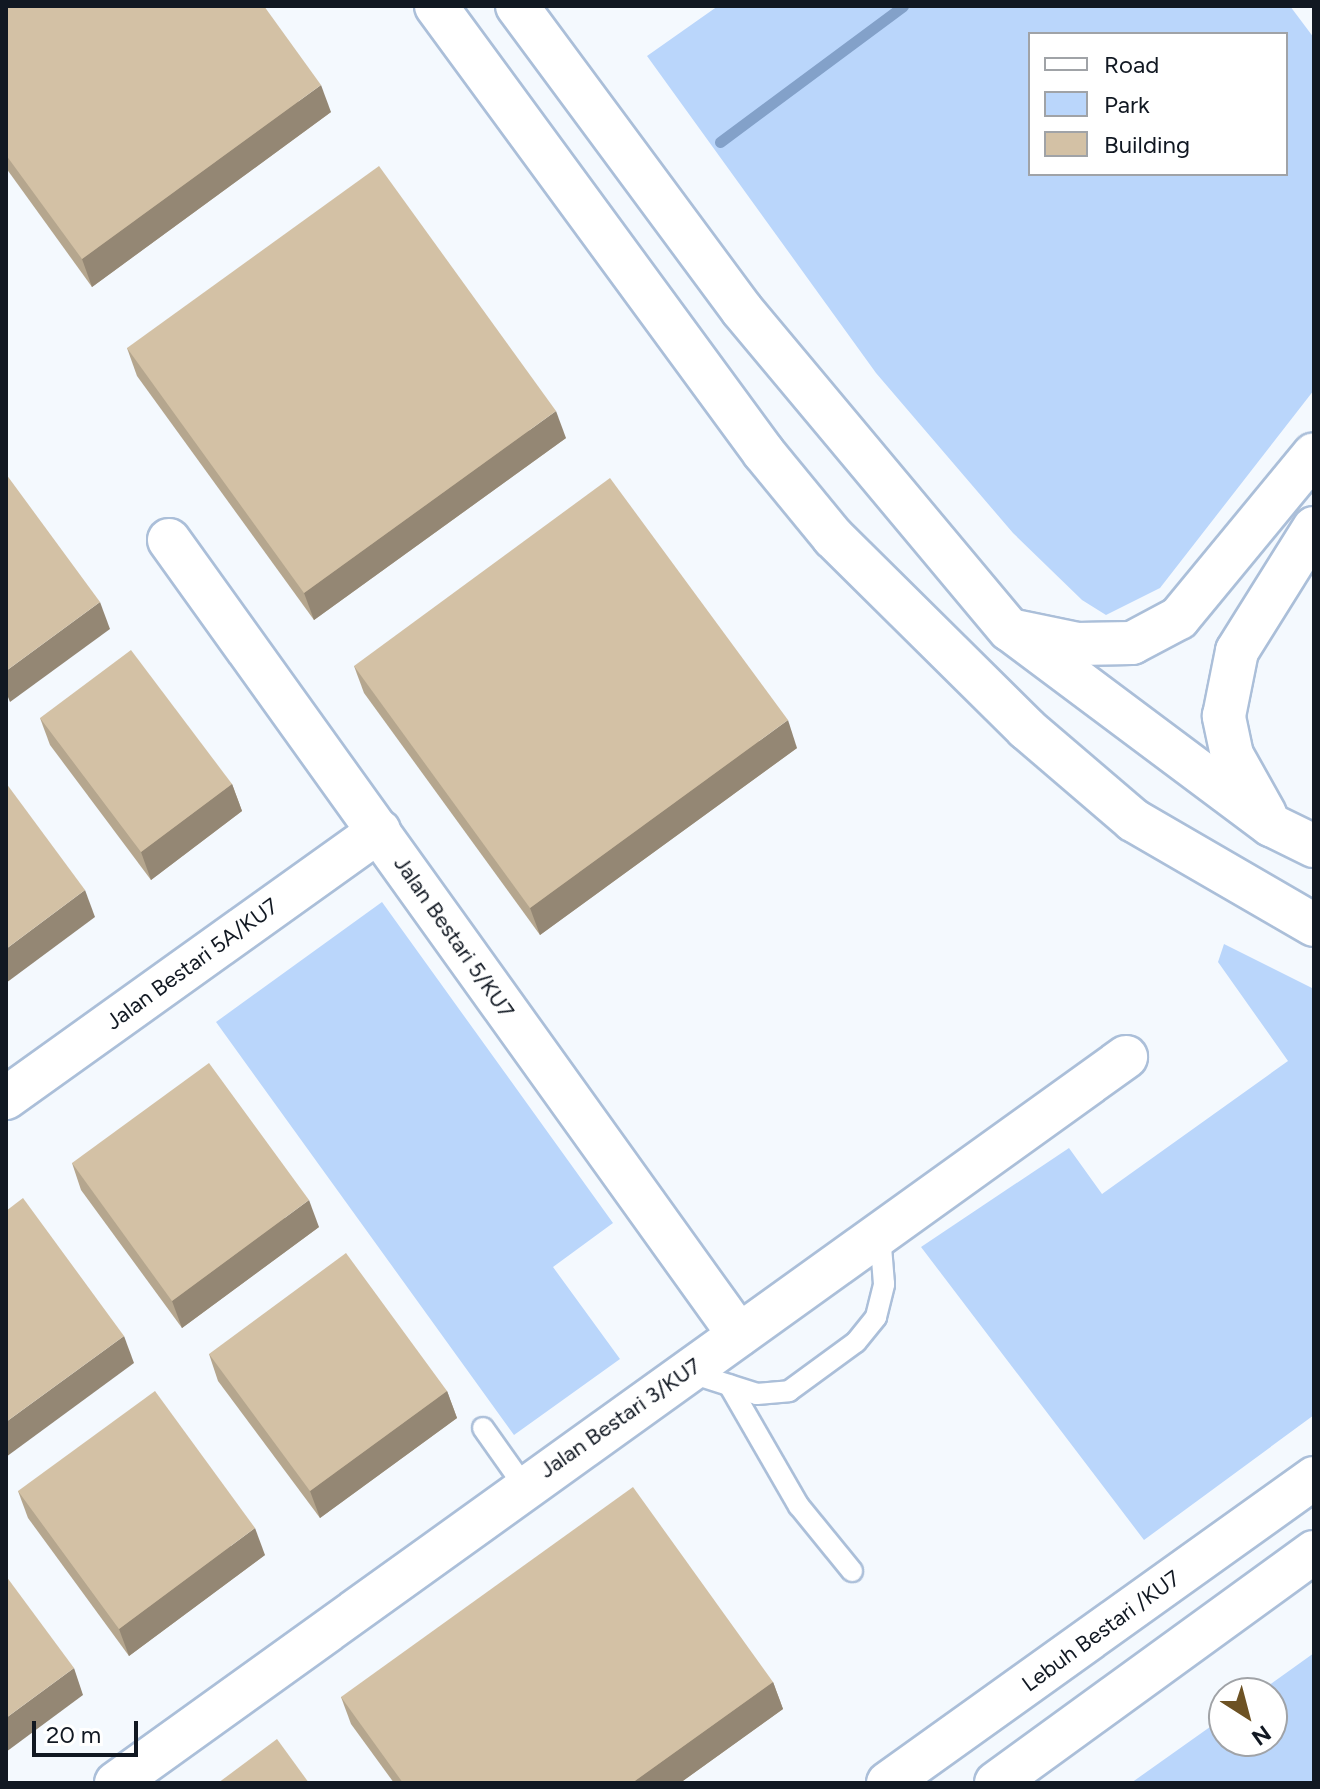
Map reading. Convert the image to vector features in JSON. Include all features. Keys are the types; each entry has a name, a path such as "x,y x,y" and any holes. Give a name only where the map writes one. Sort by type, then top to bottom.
{"street":[{"path":"436,6 764,453 833,537 1027,729 1133,820 1314,925"},
{"path":"517,6 742,310 1010,630 1067,678 1271,825 1314,846"},
{"path":"1010,630 1077,644 1132,643 1179,618 1314,454"},
{"path":"1271,825 1232,755 1224,716 1237,651 1314,528"},
{"name":"Jalan Bestari 5/KU7","path":"169,540 739,1335"},
{"path":"1179,618 1214,645 1237,651"},
{"name":"Jalan Bestari 5A/KU7","path":"6,1098 379,831"},
{"name":"Jalan Bestari 3/KU7","path":"124,1779 524,1486 1126,1057"},
{"name":"Lebuh Bestari /KU7","path":"888,1783 1314,1478"},
{"path":"996,1783 1314,1552"}],"lane":[{"path":"687,1371 757,1394 789,1391 856,1342 876,1317 884,1284 880,1234"},
{"path":"729,1385 799,1506 852,1571"},
{"path":"483,1428 524,1486"}],"green space":[{"path":"718,6 1290,6 1314,38 1314,390 1160,588 1106,615 1082,600 1013,533 876,373 647,56"},
{"path":"382,902 613,1223 553,1267 620,1359 514,1435 216,1022"},
{"path":"1224,944 1314,989 1314,1415 1144,1540 921,1247 1069,1148 1102,1194 1288,1061 1218,962"},
{"path":"1314,1653 1314,1783 1131,1783 1208,1728 1208,1757 1288,1757 1288,1677 1280,1677"}],"building":[{"path":"6,6 264,6 321,85 82,259 6,155"},
{"path":"379,166 556,411 304,593 127,348"},
{"path":"6,474 100,602 6,671"},
{"path":"610,478 788,720 530,908 354,666"},
{"path":"131,650 232,784 141,852 40,718"},
{"path":"6,783 85,890 6,949"},
{"path":"209,1063 309,1200 172,1301 72,1163"},
{"path":"23,1198 124,1336 6,1422 6,1211"},
{"path":"346,1253 447,1391 310,1491 209,1354"},
{"path":"155,1391 255,1528 119,1629 18,1491"},
{"path":"633,1487 773,1682 632,1783 403,1783 341,1697"},
{"path":"6,1576 74,1668 6,1718"},
{"path":"277,1739 309,1783 218,1783"}],"waterway":[{"path":"720,142 903,6"}]}
